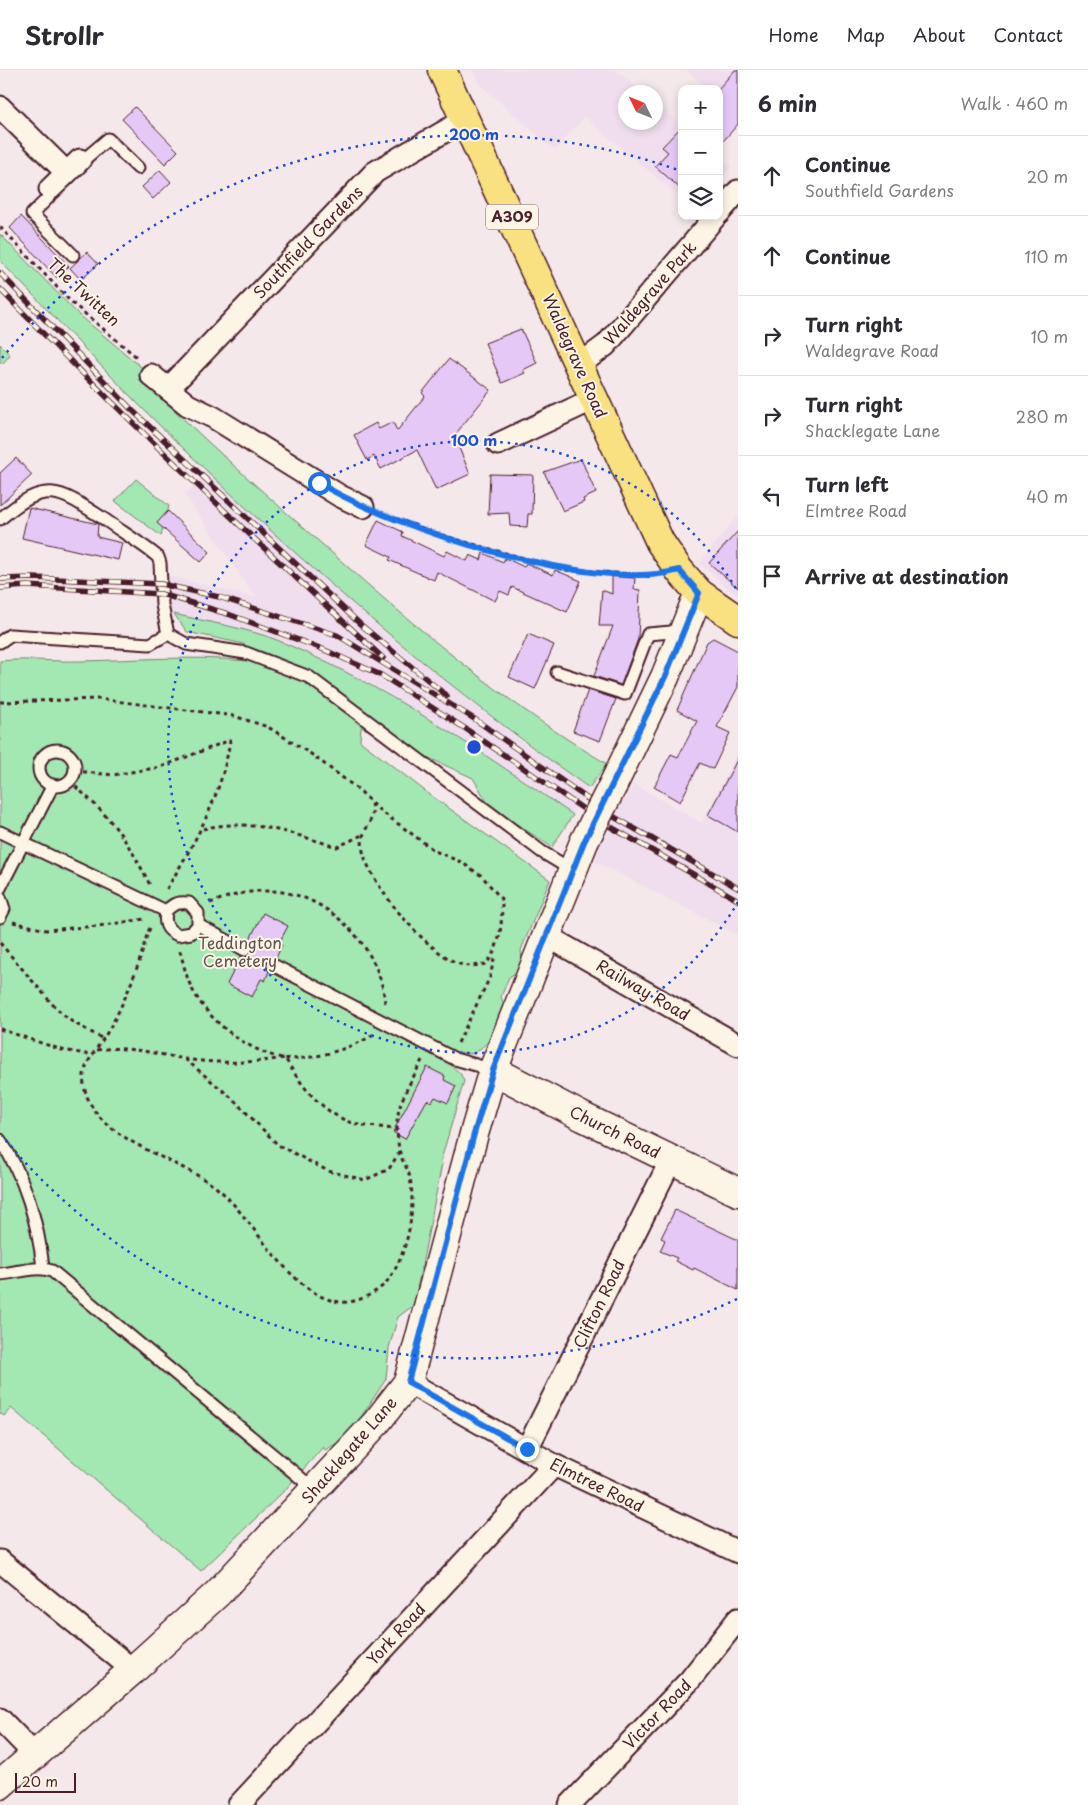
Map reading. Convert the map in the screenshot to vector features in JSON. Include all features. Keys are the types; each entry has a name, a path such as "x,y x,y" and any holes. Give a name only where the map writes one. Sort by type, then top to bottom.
{"main road":[{"name":"Waldegrave Road","path":"442,70 660,542 679,570 699,593 738,620"}],"street":[{"path":"0,107 73,166 50,189"},
{"name":"Southfield Gardens","path":"168,389 375,172 466,119"},
{"path":"723,208 738,191"},
{"name":"Waldegrave Park","path":"579,365 606,345 713,220"},
{"path":"151,375 188,405 213,417 340,496 363,507"},
{"path":"498,444 594,399"},
{"name":"Shacklegate Lane","path":"0,1785 133,1670 218,1593 376,1423 408,1382 474,1134 493,1070 584,842 665,677 699,593"},
{"name":"Railway Road","path":"547,936 738,1045"},
{"name":"Church Road","path":"493,1070 738,1192"},
{"name":"Clifton Road","path":"527,1449 671,1160"},
{"name":"Elmtree Road","path":"408,1382 554,1465 738,1552"},
{"name":"York Road","path":"238,1805 554,1465"},
{"path":"0,1561 133,1670"},
{"name":"Victor Road","path":"570,1805 690,1680 738,1619"},
{"path":"0,1719 34,1754"}],"lane":[{"path":"73,166 108,139 138,168"},
{"path":"50,189 48,198 32,214 73,255"},
{"path":"0,519 30,496 60,493 69,496 152,552 160,562 162,605 168,634 186,644 246,653 309,678 542,852 572,870"},
{"path":"558,672 626,694 648,634 683,631"},
{"path":"0,642 10,635 150,644 168,634"},
{"path":"62,750 69,754 75,764 72,776 62,785 53,785 46,782 40,775 39,766 42,758 49,751 62,750"},
{"path":"0,888 53,785"},
{"path":"0,832 160,912 166,926 178,935 191,933 198,925 198,913 189,903 179,902 160,912"},
{"path":"0,897 4,909 4,919"},
{"path":"198,925 244,950"},
{"path":"272,965 450,1056 493,1070"},
{"path":"0,1140 18,1174 32,1209 43,1267"},
{"path":"0,1274 43,1267 52,1270 314,1490"}],"path":[{"name":"The Twitten","path":"0,227 71,302 146,365 151,375"},
{"path":"363,507 447,537 566,570 660,576 679,570"},
{"path":"0,702 99,699 234,716 268,727 311,754 434,851 461,862 482,876 502,900 502,926 490,977 466,1030 450,1056"},
{"path":"72,776 113,775 161,767 230,740 228,760 216,798 202,829 164,893 160,912 144,942 132,980 103,1039 92,1055 83,1074 85,1090 91,1106 101,1119 116,1131 218,1188 236,1206 289,1272 312,1292 338,1303 356,1302 372,1294 389,1280 404,1248 412,1213 410,1177 400,1150 396,1121 405,1096 429,1045"},
{"path":"72,776 111,819 128,843 155,895 160,912"},
{"path":"370,801 374,810 372,818 362,836 363,851 373,878 395,909 413,928 444,954 464,966 486,964 496,953"},
{"path":"202,829 224,823 257,826 337,848 362,836"},
{"path":"4,919 46,930 106,925 160,912"},
{"path":"0,942 54,1006 71,1021 103,1039"},
{"path":"0,1029 62,1050 92,1055"},
{"path":"96,1050 131,1049 184,1058 231,1063 285,1058 310,1095 327,1109 354,1124 386,1126 397,1131"},
{"path":"184,1058 232,1099 278,1145 328,1170 365,1180 389,1169 400,1150"}],"shaded area":[{"path":"472,70 616,70 634,85 618,85 618,130 663,130 663,109 678,122 678,196 584,117 555,150 479,84"},
{"path":"686,70 738,70 723,85 703,85"},
{"path":"723,160 731,167 723,176"},
{"path":"208,470 313,568 402,646 521,741 589,788 573,815 496,762 378,688 275,640 174,614 163,613 160,574 255,597 185,495"},
{"path":"738,515 738,597 699,564"},
{"path":"738,752 738,935 592,860 615,812 634,784 702,823"}],"green space":[{"path":"0,234 77,313 146,371 141,378 164,400 234,466 363,581 499,691 534,717 607,764 589,788 470,700 412,653 245,507 138,404 0,261"},
{"path":"0,344 10,355 2,364 0,361"},
{"path":"136,479 169,506 161,536 115,501"},
{"name":"Teddington Cemetery","path":"174,614 265,636 316,657 355,677 429,720 502,766 573,815 552,847 490,807 473,778 361,727 360,741 429,794 550,880 521,950 522,961 514,974 509,977 501,997 505,1007 488,1042 474,1054 458,1052 452,1066 460,1073 464,1081 441,1160 442,1164 414,1305 398,1317 389,1348 386,1379 348,1437 325,1450 323,1447 285,1490 201,1571 11,1408 4,1416 0,1413 0,661 185,658 247,661 244,644 187,632"}],"building":[{"path":"735,70 738,70 738,124 723,141 723,85"},
{"path":"135,107 178,151 165,164 122,119"},
{"path":"678,130 678,186 655,166 668,152 662,147"},
{"path":"160,170 171,182 153,199 142,187"},
{"path":"21,216 69,266 57,278 10,228"},
{"path":"87,252 98,264 81,280 70,268"},
{"path":"521,329 537,363 523,370 525,373 502,383 485,343"},
{"path":"449,359 491,390 454,436 470,474 436,490 417,450 381,469 374,456 367,460 354,435 376,423 379,429 393,422 397,431 425,396 422,393"},
{"path":"16,458 32,475 0,505 0,473"},
{"path":"581,459 596,493 583,499 584,502 563,511 544,472"},
{"path":"490,474 533,475 532,514 528,514 527,527 510,526 509,513 488,514"},
{"path":"29,508 98,524 97,537 122,543 118,560 22,538"},
{"path":"168,511 210,552 201,562 157,523"},
{"path":"378,520 403,532 402,536 444,556 447,551 467,561 470,555 481,560 483,553 503,562 505,558 524,567 526,563 553,575 555,570 581,581 567,612 512,587 509,595 500,591 495,601 437,572 434,580 389,560 391,557 366,545"},
{"path":"738,531 738,588 709,563"},
{"path":"612,576 635,578 634,589 640,590 638,639 621,685 594,676 613,626 599,626 602,590 612,594"},
{"path":"528,634 554,645 535,689 509,677"},
{"path":"713,638 738,651 738,687 717,727 730,733 713,769 700,763 680,802 654,787 671,754 678,757 697,721 677,710 707,642"},
{"path":"588,690 616,699 600,741 573,731"},
{"path":"738,758 738,832 708,815"},
{"path":"263,913 288,926 279,943 282,945 276,958 269,958 266,962 269,971 265,981 261,979 252,997 227,984 241,956 249,957 252,953 252,946 248,943"},
{"path":"427,1067 445,1076 444,1080 456,1086 448,1103 435,1097 432,1102 427,1100 405,1139 393,1132"},
{"path":"675,1210 738,1240 738,1290 694,1268 693,1270 675,1261 677,1258 660,1251 665,1240 661,1238"}],"railway":[{"path":"0,273 132,410 360,624 447,696"},
{"path":"0,289 93,384 188,476 383,658"},
{"path":"0,579 33,578 161,584 219,597 337,635 476,720 609,814 738,888"},
{"path":"0,588 27,586 161,594 228,614 320,648 381,675 466,729 604,823 738,900"}],"route":[{"path":"319,483 363,507 447,537 566,570 660,576 679,570 699,593 665,677 584,842 493,1070 430,1295 408,1382 527,1449"}]}
